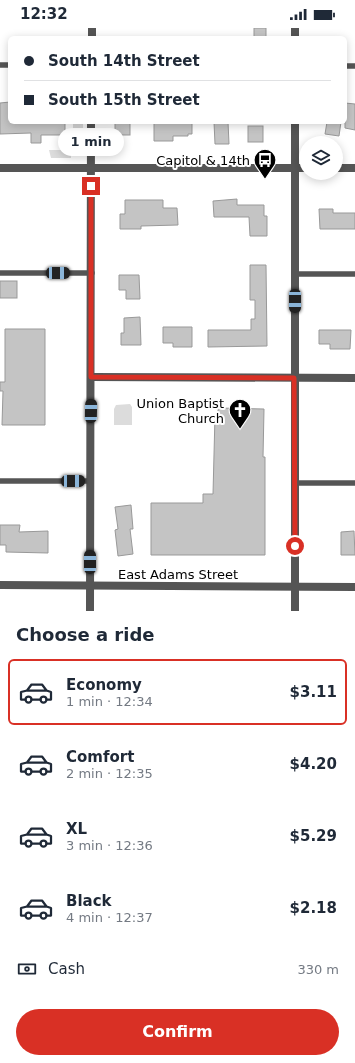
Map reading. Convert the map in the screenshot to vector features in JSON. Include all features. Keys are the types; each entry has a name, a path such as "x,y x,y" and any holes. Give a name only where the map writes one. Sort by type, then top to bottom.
{"street":[{"path":"90,611 92,124"},
{"path":"295,124 295,611"},
{"path":"0,168 299,168"},
{"path":"343,168 355,168"},
{"path":"91,377 355,378"},
{"name":"East Adams Street","path":"0,585 355,587"}],"lane":[{"path":"0,273 92,273"},
{"path":"295,274 355,274"},
{"path":"0,481 90,481"},
{"path":"295,483 355,483"}],"shaded area":[{"path":"73,124 83,124 83,148 73,148"},
{"path":"49,150 71,150 71,158 51,158"},
{"path":"130,404 132,407 132,425 114,425 114,409 116,405"}],"building":[{"path":"254,28 266,28 266,36 254,36"},
{"path":"8,102 8,124 65,124 65,135 41,135 41,143 31,143 31,133 0,134 0,103"},
{"path":"347,103 355,104 355,130 345,128 345,124 347,124"},
{"path":"115,124 130,124 130,135 115,135"},
{"path":"154,124 192,124 192,134 188,134 188,136 173,136 173,141 154,141"},
{"path":"214,124 228,124 229,144 215,144"},
{"path":"327,124 341,124 339,136 325,134"},
{"path":"248,126 263,126 263,142 248,142"},
{"path":"237,199 237,205 264,205 264,216 267,216 267,236 250,236 249,217 214,217 213,201"},
{"path":"125,200 163,200 163,208 177,208 178,225 141,226 141,229 120,229 120,214 125,214"},
{"path":"319,209 333,209 333,213 355,213 355,229 320,229"},
{"path":"250,265 266,265 267,346 208,347 208,330 251,330 251,319 255,319 255,300 250,300"},
{"path":"119,275 139,275 140,299 126,299 126,290 119,290"},
{"path":"0,281 17,281 17,298 0,298"},
{"path":"140,317 141,345 121,345 121,333 124,333 124,318"},
{"path":"163,327 192,327 192,347 173,347 173,343 163,343"},
{"path":"5,329 45,329 45,425 2,425 3,391 0,391 0,382 5,382"},
{"path":"319,330 351,330 350,349 330,349 330,344 319,344"},
{"path":"218,408 264,409 263,457 265,457 265,555 151,555 151,503 203,503 203,494 213,494 215,415 218,415"},
{"path":"131,505 133,529 130,529 133,554 118,556 115,530 118,529 115,507"},
{"path":"0,525 20,525 19,532 48,531 48,553 6,552 6,545 0,545"},
{"path":"354,531 355,555 341,555 341,532"}],"place":[{"name":"Capitol & 14th","path":"265,180"},
{"name":"Union Baptist Church","path":"240,430"}],"route":[{"path":"91,186 91,377 294,378 295,546"}]}
